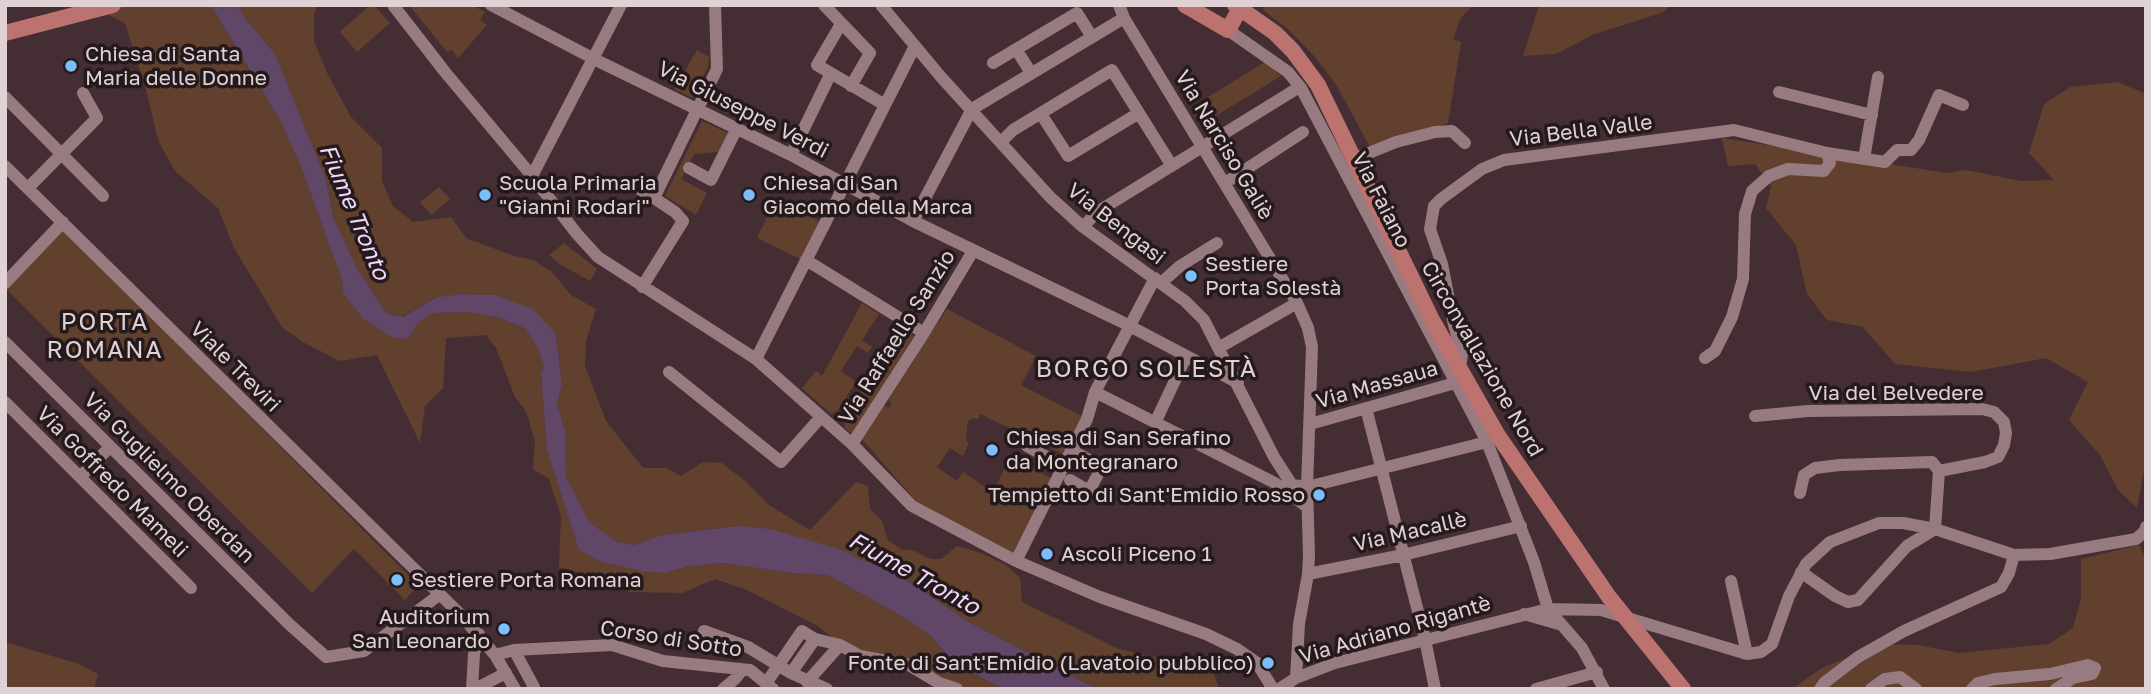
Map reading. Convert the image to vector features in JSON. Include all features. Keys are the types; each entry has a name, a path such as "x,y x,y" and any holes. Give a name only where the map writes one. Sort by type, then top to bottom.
{"main road":[{"path":"5,33 113,5"},
{"path":"1185,5 1229,27 1242,5"},
{"name":"Circonvallazione Nord","path":"1235,5 1275,33 1299,58 1318,85 1432,320 1497,434 1609,597 1682,689"}],"street":[{"path":"393,5 598,257 756,359 852,444 912,506 1016,561 1100,597 1237,649 1258,663 1273,689"},
{"name":"Via Giuseppe Verdi","path":"491,5 846,183 913,221 1130,326 1238,383"},
{"path":"532,176 621,5"},
{"path":"654,198 716,69 715,5"},
{"path":"824,5 870,53 851,86"},
{"name":"Via Bengasi","path":"881,5 1050,197 1083,227 1185,301 1204,320 1292,485 1307,487"},
{"name":"Via Narciso Galiè","path":"1119,5 1124,19 1297,303 1308,328 1312,347 1307,487 1308,575 1299,624 1296,678"},
{"path":"993,63 1077,13 1092,37"},
{"path":"913,221 972,109 1124,19"},
{"path":"841,24 817,65 885,105"},
{"name":"Via Faiano","path":"1229,27 1289,72 1301,88 1487,442 1521,526 1548,609"},
{"path":"756,359 915,46"},
{"path":"1016,49 1031,73"},
{"path":"1001,142 1009,133 1112,70 1172,166"},
{"path":"791,155 830,75"},
{"path":"1864,159 1878,77"},
{"path":"1083,227 1097,212 1293,91"},
{"path":"1779,92 1872,115"},
{"path":"28,188 97,118 83,93"},
{"name":"Via Bella Valle","path":"1457,366 1462,354 1442,264 1430,229 1434,206 1482,169 1504,160 1734,130 1827,153 1885,162 1897,150 1911,150 1919,140 1939,95 1963,106"},
{"path":"5,97 103,196"},
{"path":"1041,114 1068,156 1139,113"},
{"path":"689,168 711,180 737,128"},
{"path":"1354,159 1396,142 1435,132 1452,131 1465,143"},
{"path":"1224,183 1303,132"},
{"path":"1705,358 1715,351 1732,317 1743,279 1745,214 1752,191 1769,176 1788,169 1824,172 1830,163 1827,153"},
{"name":"Viale Treviri","path":"5,166 479,634 515,689"},
{"path":"641,190 676,212 683,221 642,287"},
{"path":"5,283 63,222"},
{"path":"1016,561 1064,473 1071,450 1087,419 1095,392 1158,280 1217,243"},
{"name":"Via Raffaello Sanzio","path":"852,444 925,333 974,251"},
{"path":"806,260 925,333"},
{"path":"1220,347 1297,303"},
{"name":"Via Guglielmo Oberdan","path":"5,342 305,640 333,653 351,654 364,651 414,613 436,591"},
{"path":"1156,423 1186,357"},
{"path":"669,372 781,462 821,417"},
{"name":"Via Massaua","path":"1310,424 1455,383"},
{"path":"1095,392 1275,483 1307,508"},
{"name":"Via Goffredo Mameli","path":"5,402 191,588"},
{"path":"1366,408 1435,689"},
{"name":"Via del Belvedere","path":"1755,416 1808,411 1982,409 1994,412 2004,422 2004,445 1998,457 1939,471"},
{"path":"1307,487 1487,442"},
{"path":"1027,446 1089,491 1102,467 1071,450"},
{"path":"80,477 110,447"},
{"name":"Via Bengasi","path":"1275,457 1272,472 1275,483"},
{"path":"1800,493 1804,475 1815,468 1932,462 1939,471 1935,529"},
{"path":"1731,581 1747,654 1761,652 1772,644 1801,572 1830,542 1879,523 1903,523 1935,529 2014,555 2050,554 2136,539 2146,527"},
{"name":"Via Macallè","path":"1308,575 1521,526"},
{"path":"1801,572 1835,596 1848,602 1857,600 1907,546 1935,529"},
{"path":"1820,689 1858,657 1904,631 2001,587 2009,573 2014,555"},
{"name":"Via Adriano Rigantè","path":"1524,614 1535,598 1539,582"},
{"path":"1548,609 1582,648 1604,689"},
{"name":"Via Adriano Rigantè","path":"1279,689 1296,678 1335,663 1548,609 1601,610 1747,654"},
{"name":"Via Adriano Rigantè","path":"1524,614 1562,625"},
{"path":"704,631 748,647 790,673 827,689"},
{"path":"770,686 779,665 802,631 814,639 840,645 860,656 909,664 939,683 957,689"},
{"path":"479,634 474,654 473,689 506,673"},
{"path":"790,673 814,639"},
{"name":"Corso di Sotto","path":"495,655 514,649 612,645 663,661 750,670 770,686"},
{"path":"807,682 840,645"},
{"path":"514,649 534,687 532,689"},
{"path":"1972,689 1978,683 1995,679 2050,674 2088,665 2095,668 2092,674 2073,678 2056,689"},
{"path":"723,689 742,670"},
{"path":"1536,689 1597,672"},
{"path":"1871,689 1885,679 1900,677 1916,689"}],"shaded area":[{"path":"88,5 211,5 280,120 301,167 342,280 343,293 362,318 418,323 433,313 467,312 500,318 526,329 544,366 541,373 547,450 579,550 664,573 689,566 722,563 828,575 929,634 955,664 1004,689 961,689 851,647 834,639 818,626 747,590 715,579 682,593 630,592 559,567 561,516 549,479 533,469 535,441 526,411 515,397 496,348 486,335 446,338 443,388 425,406 420,443 377,355 340,361 303,342 282,327 234,248 218,208 175,171 158,140 146,89 125,23"},
{"path":"211,5 238,5 245,18 275,54 325,177 334,219 357,268 386,313 403,317 437,297 461,294 495,295 533,309 556,334 562,385 557,403 565,431 566,477 589,522 617,542 634,545 662,535 738,526 770,529 842,550 864,561 881,563 967,621 1097,689 1004,689 955,664 929,634 828,575 722,563 689,566 664,573 642,571 602,562 579,550 547,450 541,373 544,366 526,329 500,318 467,312 433,313 418,323 407,339 392,337 362,318 343,293 342,280 301,167 280,120"},
{"path":"238,5 317,5 314,15 314,41 328,75 351,117 382,148 382,181 393,206 413,222 451,217 466,238 514,256 533,260 552,272 571,295 596,309 586,341 585,366 606,421 643,468 666,468 681,476 703,462 722,463 769,505 810,530 856,482 868,486 870,509 882,521 888,540 902,550 912,550 931,559 941,559 957,546 981,553 1006,565 1020,578 1022,602 1119,649 1162,659 1169,669 1191,674 1214,674 1219,689 1097,689 967,621 881,563 864,561 842,550 738,526 662,535 634,545 617,542 589,522 566,477 565,431 557,403 562,385 556,334 495,295 461,294 437,297 402,317 386,313 357,268 334,219 325,177 275,54 245,18"},
{"path":"370,5 374,5 390,23 357,52 340,32"},
{"path":"409,5 472,5 485,12 480,20 487,25 458,58 452,50 447,52"},
{"path":"1264,5 1473,5 1461,18 1453,39 1461,42 1448,123 1371,149 1337,86 1315,57 1290,31 1263,10"},
{"path":"1539,5 1670,5 1664,12 1595,34 1556,54 1523,56"},
{"path":"697,50 709,57 708,67 692,98 674,89"},
{"path":"1265,62 1281,76 1201,125 1190,108"},
{"path":"2118,82 2146,94 2146,459 2137,508 2118,490 2100,455 2069,420 2088,382 2046,358 1971,372 1895,364 1863,327 1827,320 1807,294 1796,245 1766,208 1771,186 1755,164 1728,166 1722,138 1947,173 1966,170 2021,181 2054,180 2029,153 2044,104 2070,87"},
{"path":"702,121 728,133 718,152 694,154 681,179 707,193 696,215 665,196"},
{"path":"439,187 450,199 431,215 420,202"},
{"path":"776,199 819,221 800,259 757,238"},
{"path":"62,228 418,585 405,600 354,549 312,593 6,289"},
{"path":"564,243 597,269 590,281 549,255"},
{"path":"862,303 879,314 862,340 872,347 868,353 857,346 841,371 856,382 837,411 831,414 802,388 816,371 822,376"},
{"path":"947,309 1036,356 1021,385 1084,417 1065,455 980,414 978,419 968,421 966,441 969,443 963,456 950,448 937,467 957,481 963,472 993,492 1011,456 1053,479 1013,554 917,502 861,438 884,405 889,408 892,404 888,400"},
{"path":"909,333 918,339 852,434 845,428 843,417 864,386 873,391 879,384 889,370 880,363 883,358 890,362"},
{"path":"2139,545 2146,559 2146,689 1792,689 1822,668 1881,644 1918,645 1959,653 2049,644 2073,628 2081,599 2081,559"},
{"path":"5,642 79,664 98,674 94,689 5,689"}],"place":[{"name":"Chiesa di Santa Maria delle Donne","path":"71,66"},
{"name":"Scuola Primaria \"Gianni Rodari\"","path":"485,195"},
{"name":"Chiesa di San Giacomo della Marca","path":"749,195"},
{"name":"Sestiere Porta Solestà","path":"1191,276"},
{"name":"Chiesa di San Serafino da Montegranaro","path":"992,450"},
{"name":"Tempietto di Sant'Emidio Rosso","path":"1319,495"},
{"name":"Ascoli Piceno 1","path":"1047,554"},
{"name":"Sestiere Porta Romana","path":"397,580"},
{"name":"Auditorium San Leonardo","path":"504,629"},
{"name":"Fonte di Sant'Emidio (Lavatoio pubblico)","path":"1268,663"}],"district":[{"name":"PORTA ROMANA","path":"105,336"},
{"name":"BORGO SOLESTÀ","path":"1147,369"}],"water label":[{"name":"Fiume Tronto","path":"354,212"},
{"name":"Fiume Tronto","path":"914,574"}]}
